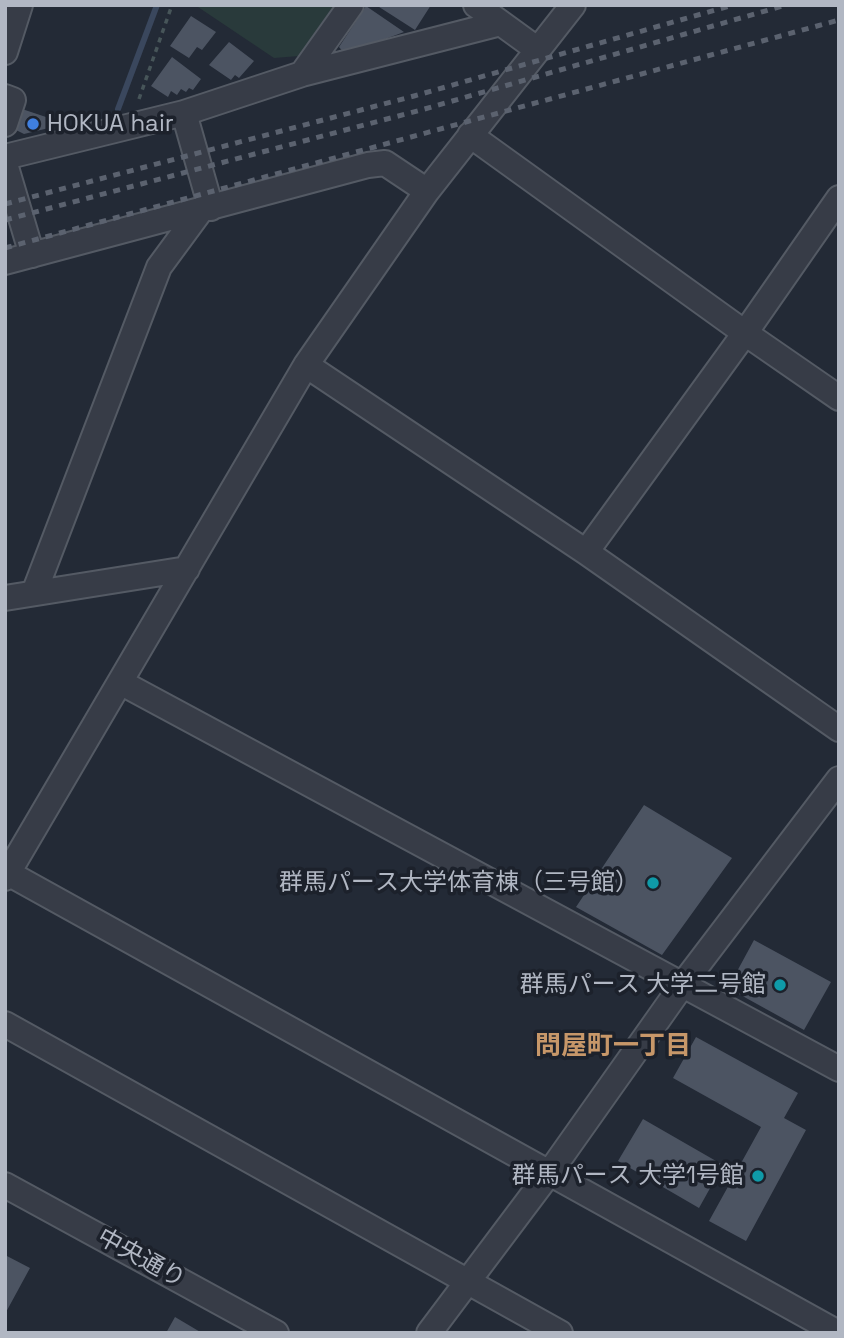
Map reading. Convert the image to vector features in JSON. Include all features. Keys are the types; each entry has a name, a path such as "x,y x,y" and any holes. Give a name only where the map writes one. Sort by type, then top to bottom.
{"street":[{"path":"5,52 20,5"},
{"path":"302,74 351,5"},
{"path":"476,5 538,50"},
{"path":"573,5 428,191 306,365 7,875 838,1333"},
{"path":"5,158 131,124 184,113 302,74 501,23"},
{"path":"5,97 13,100 5,124"},
{"path":"184,113 206,209"},
{"path":"470,135 839,398"},
{"path":"5,262 368,165 385,163 428,191"},
{"path":"5,164 32,254"},
{"path":"586,552 839,198"},
{"path":"34,593 159,267 206,209"},
{"path":"306,365 586,552 839,729"},
{"path":"5,598 187,569"},
{"path":"120,682 839,1069"},
{"path":"429,1333 550,1172 683,984 839,779"},
{"path":"5,1024 560,1333"},
{"name":"中央通り","path":"5,1185 276,1333"}],"path":[{"path":"131,124 172,5"}],"shaded area":[{"path":"195,5 334,5 299,56 274,58"}],"building":[{"path":"376,5 431,5 415,30"},
{"path":"366,6 404,32 345,54 339,47"},
{"path":"191,16 216,32 202,50 197,47 189,58 170,46"},
{"path":"229,42 254,61 239,78 235,75 231,80 209,65"},
{"path":"172,57 201,79 193,90 189,88 186,92 181,89 177,95 171,91 168,97 151,86"},
{"path":"22,109 55,120 53,127 24,134 14,129"},
{"name":"群馬パース大学体育棟（三号館）","path":"644,805 732,858 662,955 576,907"},
{"name":"群馬パース 大学二号館","path":"754,940 831,982 804,1030 728,988"},
{"name":"群馬パース 大学1号館","path":"696,1037 798,1093 784,1118 806,1130 746,1241 709,1221 761,1127 673,1078"},
{"path":"643,1119 723,1165 699,1208 618,1161"},
{"path":"5,1255 30,1268 5,1314"},
{"path":"175,1317 202,1333 166,1333"}],"waterway":[{"path":"118,109 157,5"}],"railway":[{"path":"5,204 414,96 733,5"},
{"path":"5,220 421,110 786,5"},
{"path":"5,248 839,20"}],"place":[{"name":"HOKUA hair","path":"33,124"},
{"name":"群馬パース大学体育棟（三号館）","path":"653,883"},
{"name":"群馬パース 大学二号館","path":"780,985"},
{"name":"群馬パース 大学1号館","path":"758,1176"}],"district":[{"name":"問屋町一丁目","path":"613,1047"}]}
